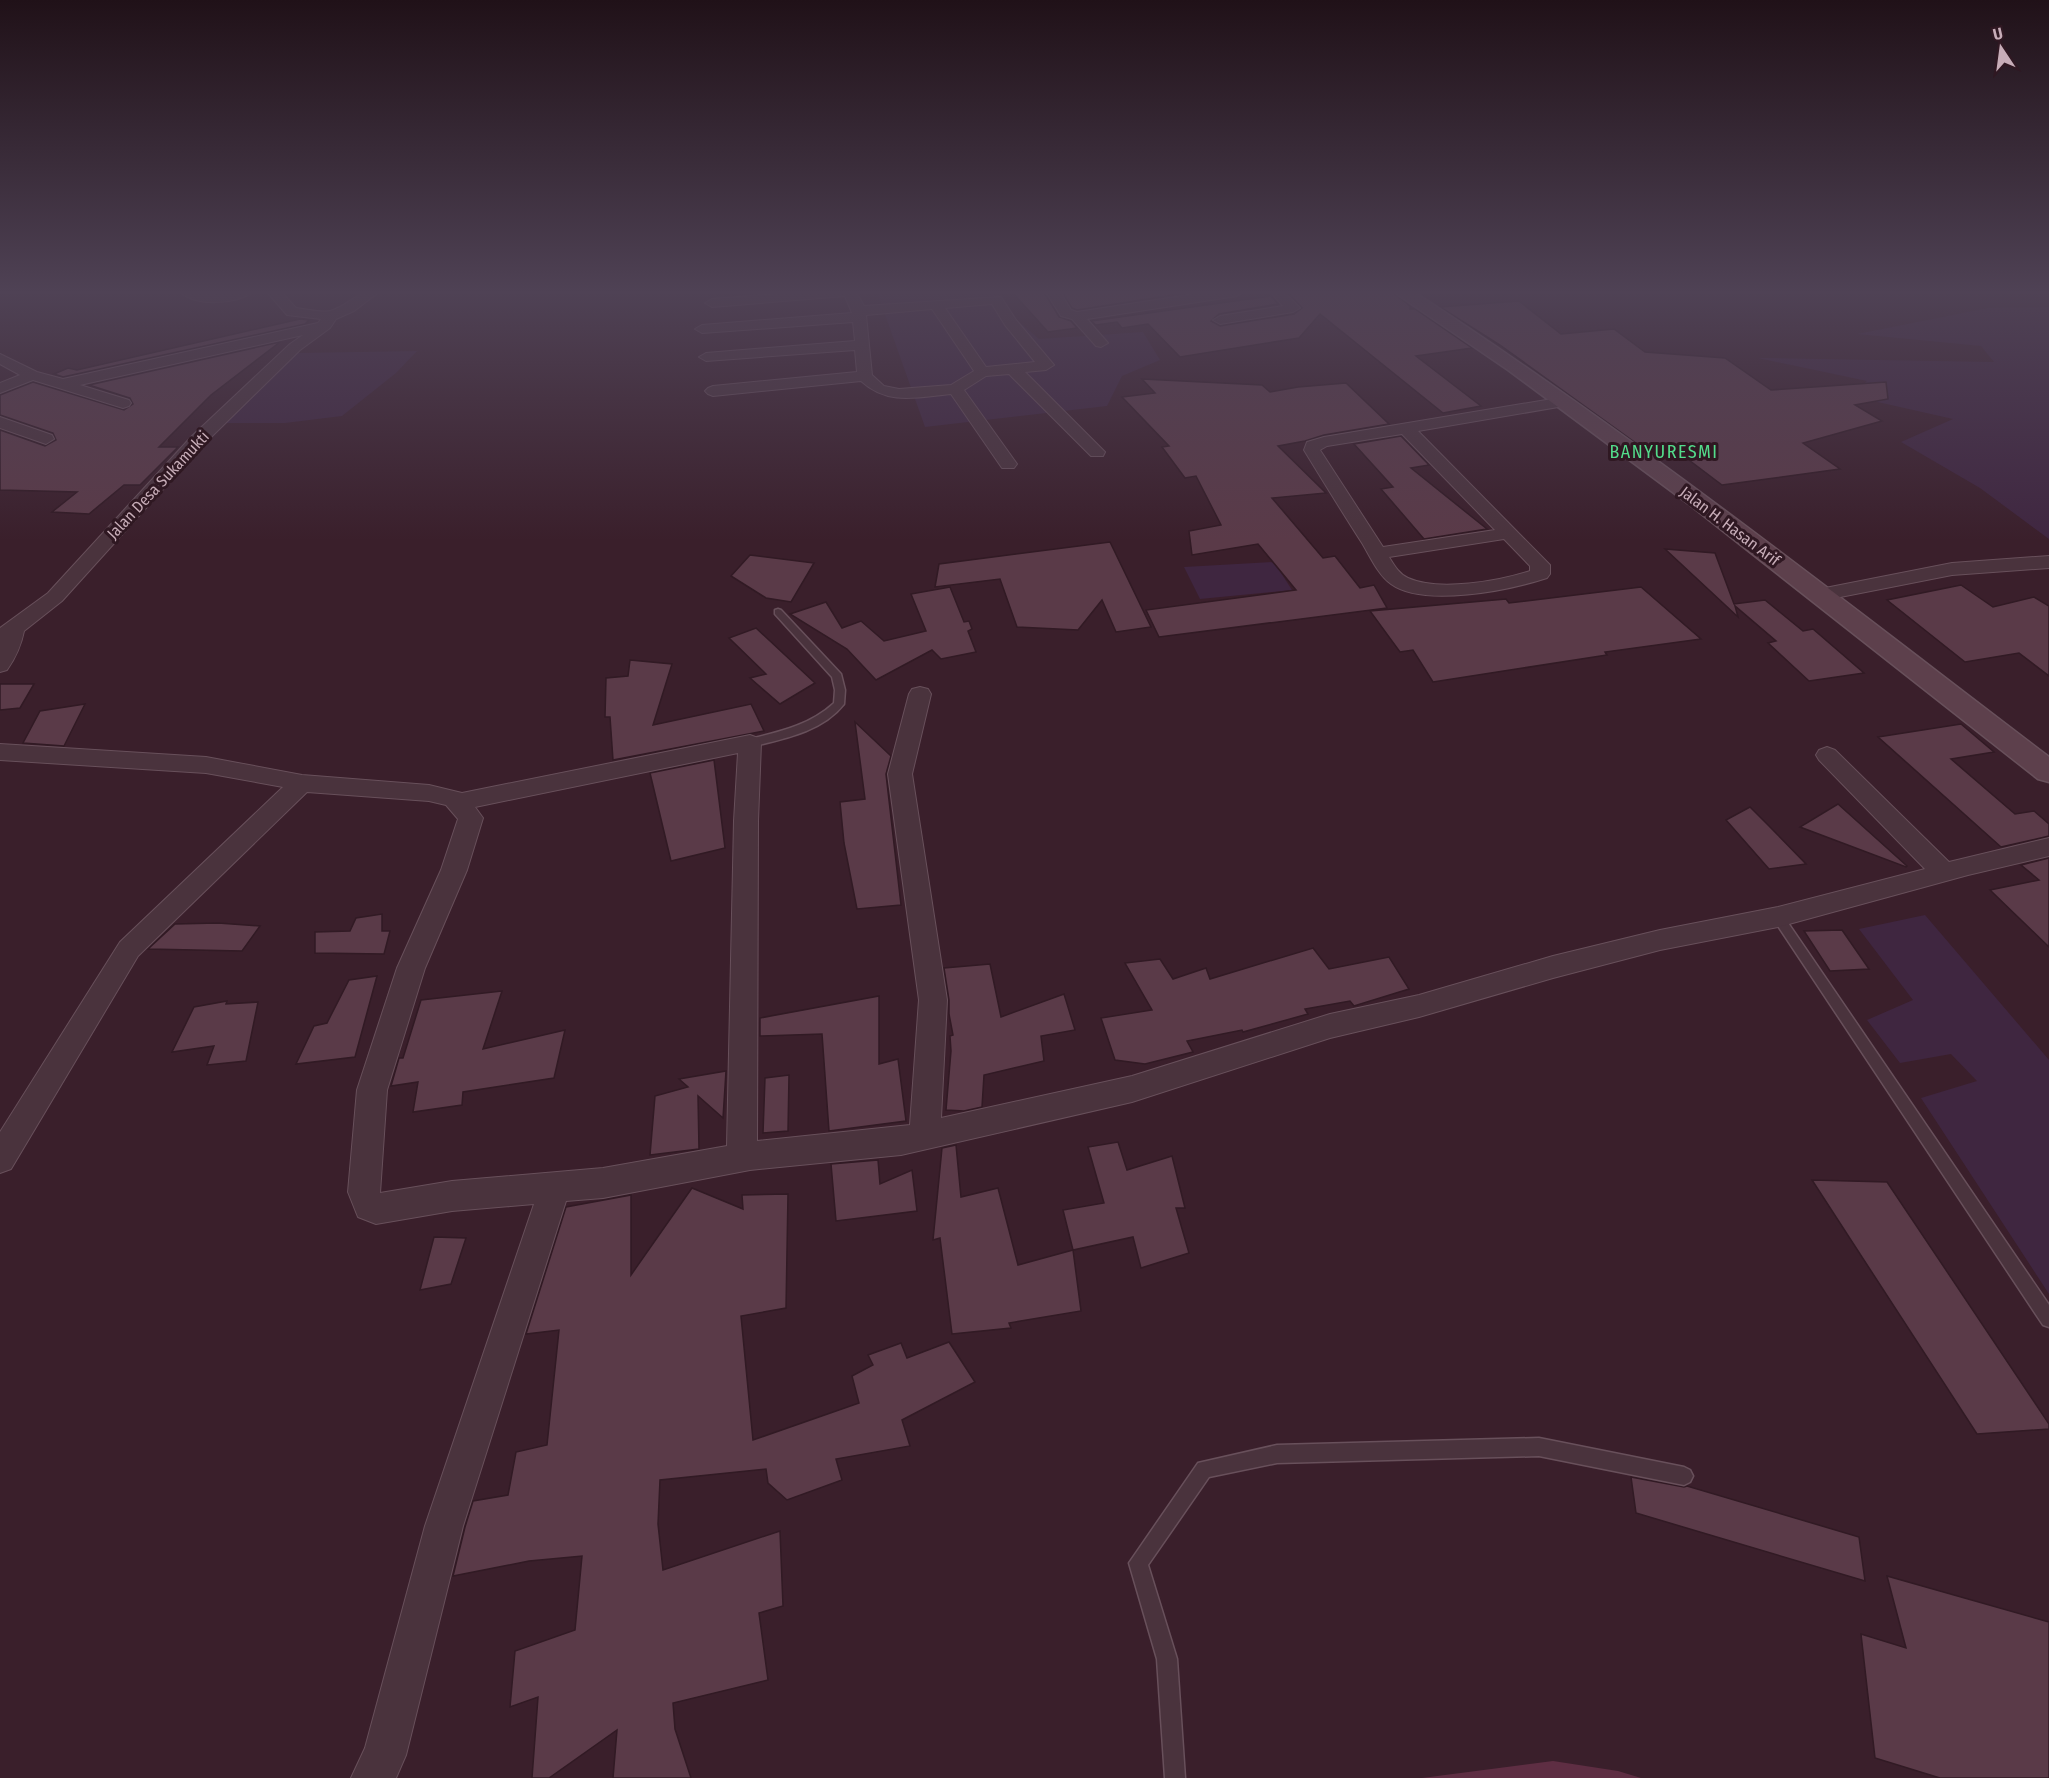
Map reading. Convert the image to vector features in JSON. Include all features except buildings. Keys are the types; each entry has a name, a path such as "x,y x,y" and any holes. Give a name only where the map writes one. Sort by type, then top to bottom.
{"main road":[{"name":"Jalan H. Hasan Arif","path":"1524,375 1698,500 2049,772"}],"street":[{"path":"0,388 32,375 123,403"},
{"path":"63,384 103,375"},
{"name":"Jalan Desa Sukamukti","path":"7,632 56,597 197,441 266,375"},
{"path":"713,391 865,376 879,389 899,394 956,388 977,375"},
{"path":"1019,375 1098,452"},
{"path":"956,388 1008,464"},
{"path":"1407,429 1540,565 1540,574 1519,582 1431,589 1399,581 1393,577 1378,554 1312,450 1313,446 1324,442 1564,402"},
{"path":"0,422 46,439"},
{"path":"1378,554 1509,533"},
{"path":"1820,595 1952,569 2049,562"},
{"path":"0,665 11,645 7,632"},
{"path":"920,694 900,774 933,1000 925,1135"},
{"path":"459,802 750,744 746,821 742,1157"},
{"path":"0,752 206,765 302,783 429,793 459,802 471,818 454,870 411,968 372,1090 364,1192 369,1206 376,1209 452,1196 603,1183 742,1157 901,1141 1132,1089 1330,1026 1419,1006 1553,967 1660,940 1778,917 1870,894 1944,872 2049,847"},
{"path":"1827,755 1944,872"},
{"path":"0,1159 129,949 302,783"},
{"path":"373,1778 385,1755 444,1526 555,1187"}],"lane":[{"path":"750,744 798,731 829,715 839,704 840,690 837,676 778,612"},
{"path":"1778,917 2049,1319"},
{"path":"1175,1778 1167,1659 1138,1563 1204,1469 1277,1454 1539,1447 1684,1476"}],"shaded area":[{"path":"273,375 394,375 342,416 285,423 222,423"},
{"path":"907,375 1124,375 1107,406 925,427"},
{"path":"1838,375 2049,375 2049,539 1980,488 1901,442 1953,419 1851,396 1867,381"},
{"path":"1274,562 1292,590 1200,599 1184,567"},
{"path":"1925,915 2049,1060 2049,1294 1921,1098 1977,1081 1951,1054 1900,1063 1867,1020 1913,1000 1859,929"},
{"path":"1553,1761 1618,1771 1641,1778 1422,1778"}],"district":[{"name":"BANYURESMI","path":"1664,452"}]}
